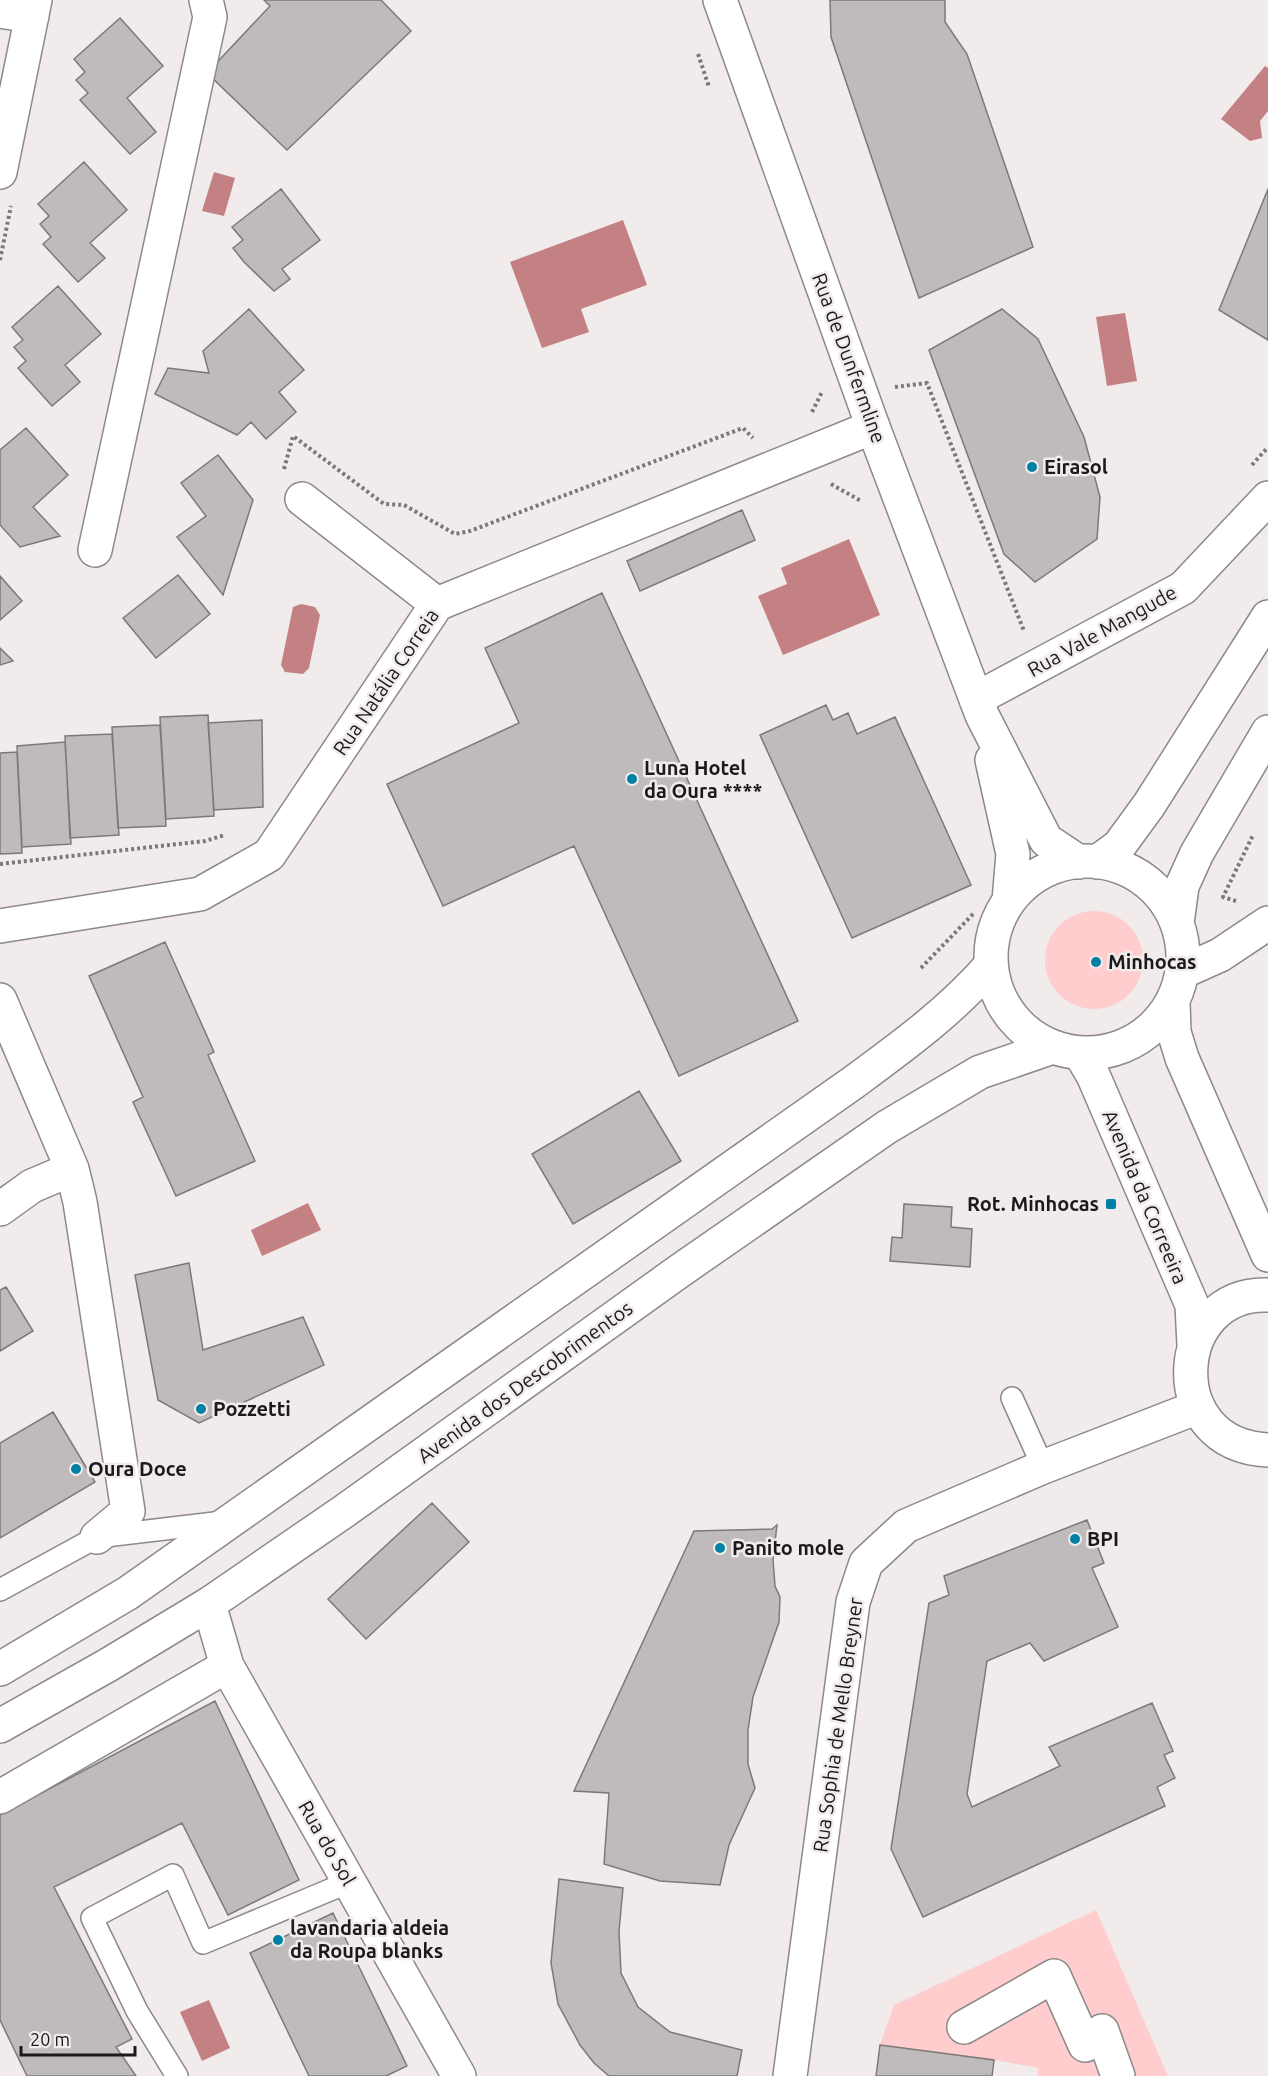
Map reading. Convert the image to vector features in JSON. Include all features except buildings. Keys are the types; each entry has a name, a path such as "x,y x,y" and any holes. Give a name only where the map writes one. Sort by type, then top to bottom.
{"street":[{"path":"95,550 210,17 206,0"},
{"name":"Rua de Dunfermline","path":"720,0 873,427 979,707 1046,840 1088,862"},
{"path":"0,11 34,8 0,172"},
{"name":"Rua Natália Correia","path":"0,926 200,894 269,855 437,604 873,427"},
{"path":"292,488 437,604"},
{"name":"Rua Vale Mangude","path":"979,707 1183,588 1268,498"},
{"path":"1257,913 1220,956 1177,987 1156,1023 1134,1041 1108,1051 1066,1050 1029,1034 1010,1015 997,992 991,965 992,943 998,921 1009,901 1028,881 1052,868 1088,862 1119,846 1149,805 1268,617"},
{"name":"Rua de Dunfermline","path":"979,707 1013,854 1009,901"},
{"path":"1177,922 1182,886 1197,853 1268,732"},
{"path":"1088,862 1123,868 1146,881 1164,900 1177,922 1183,947 1174,1032 1182,1058 1268,1255"},
{"path":"0,1669 128,1593 921,1033 969,990 991,965"},
{"path":"0,1000 72,1169 80,1202 128,1511 97,1537"},
{"name":"Avenida da Correeira","path":"1066,1050 1092,1076 1192,1305 1194,1345 1190,1378 1197,1407"},
{"name":"Avenida dos Descobrimentos","path":"0,1726 209,1604 887,1127 980,1072 1066,1050"},
{"path":"0,1209 32,1186 72,1169"},
{"path":"1194,1345 1213,1316 1232,1303 1257,1294 1268,1295"},
{"path":"1197,1407 1223,1436 1263,1453"},
{"name":"Rua Sophia de Mello Breyner","path":"790,2076 847,1642 853,1602 866,1563 906,1526 1043,1467 1197,1407"},
{"name":"Rua do Sol","path":"209,1604 227,1666 459,2076"},
{"path":"0,1797 227,1666"},
{"path":"964,2027 1054,1976 1085,2045 1102,2031 1118,2076"}],"lane":[{"path":"1012,1398 1043,1467"},
{"path":"0,1590 97,1537 230,1521"},
{"path":"177,2076 137,2011 92,1918 173,1875 203,1942 349,1882"}],"path":[{"path":"698,53 713,97"},
{"path":"893,387 927,383 1025,634"},
{"path":"811,413 822,391"},
{"path":"292,488 293,436 384,504 404,505 455,534 470,531 743,428 760,445"},
{"path":"1244,473 1268,447"},
{"path":"1257,913 1223,897 1258,825"},
{"path":"0,864 205,841 228,835"}],"shaded area":[{"path":"1265,66 1268,68 1268,111 1260,121 1262,138 1250,141 1221,119"},
{"path":"214,172 235,178 224,216 202,211"},
{"path":"623,220 647,285 581,309 589,332 542,348 510,262"},
{"path":"1125,313 1137,381 1107,386 1096,317"},
{"path":"849,539 880,615 783,655 758,596 787,584 781,568"},
{"path":"301,604 315,607 320,615 309,668 303,674 285,672 281,665 293,607"},
{"path":"1094,911 1113,915 1129,925 1139,941 1143,960 1139,979 1129,995 1113,1005 1094,1009 1075,1005 1059,995 1049,979 1045,960 1049,941 1059,925 1075,915"},
{"path":"308,1203 321,1230 262,1256 251,1230"},
{"path":"1096,1910 1168,2076 1038,2076 1038,2068 880,2045 894,2005"},
{"path":"209,2000 230,2048 202,2061 180,2012"}],"place":[{"name":"Eirasol","path":"1032,467"},
{"name":"Luna Hotel da Oura ****","path":"632,779"},
{"name":"Minhocas","path":"1096,962"},
{"name":"Rot. Minhocas","path":"1111,1204"},
{"name":"Pozzetti","path":"201,1409"},
{"name":"Oura Doce","path":"76,1469"},
{"name":"BPI","path":"1075,1539"},
{"name":"Panito mole","path":"720,1548"},
{"name":"lavandaria aldeia da Roupa blanks","path":"278,1940"}]}
